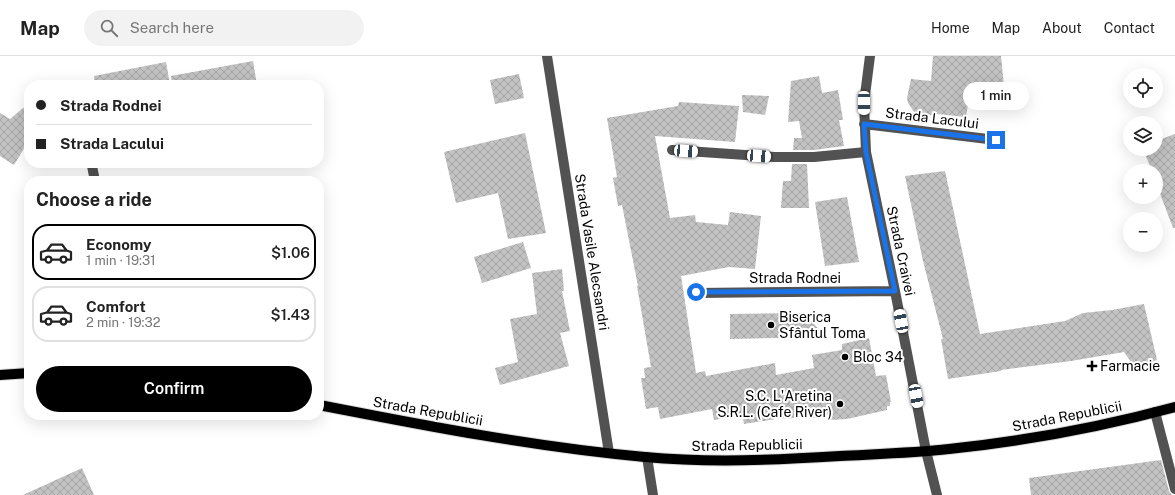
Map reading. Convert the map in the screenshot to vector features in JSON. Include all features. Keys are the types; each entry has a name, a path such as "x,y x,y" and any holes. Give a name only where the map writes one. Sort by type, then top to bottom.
{"main road":[{"path":"1,376 24,374"},
{"name":"Strada Republicii","path":"324,406 546,446 647,457 752,460 926,451 966,447 1031,438 1112,422 1175,407"}],"street":[{"name":"Strada Vasile Alecsandri","path":"547,56 609,453"},
{"name":"Strada Craivei","path":"870,56 864,103 866,152 926,451"},
{"name":"Strada Lacului","path":"864,124 996,140"},
{"path":"672,150 774,157 814,157 866,152"},
{"name":"Strada Rodnei","path":"696,292 895,291"},
{"path":"1155,412 1175,489"},
{"path":"926,451 936,495"},
{"path":"647,457 653,495"}],"building":[{"path":"933,56 1001,56 1004,86 971,86 966,117 937,114 937,116 914,112 908,103 907,98 911,79 931,81"},
{"path":"253,61 256,80 171,80 171,76"},
{"path":"166,62 169,80 94,80 94,76"},
{"path":"519,74 524,98 495,104 490,80"},
{"path":"819,76 822,93 838,90 843,120 839,120 844,146 814,150 793,150 794,138 802,138 799,121 788,122 791,81"},
{"path":"742,95 769,96 765,115 743,112"},
{"path":"679,102 739,106 735,142 655,136 670,218 695,215 696,222 728,225 730,212 761,216 755,269 729,267 681,276 696,373 705,371 706,376 775,363 776,375 814,368 812,355 842,350 842,344 869,338 876,376 886,375 891,402 890,406 887,406 887,410 847,419 830,420 829,415 813,418 809,415 744,424 742,415 714,420 712,409 660,419 658,407 646,409 641,378 645,378 644,368 651,367 638,286 622,205 618,206 613,178 617,177 607,118 678,106"},
{"path":"24,107 24,148 14,165 0,156 0,113 10,119"},
{"path":"525,133 546,233 508,239 498,193 456,203 444,152"},
{"path":"1175,134 1175,228 1173,228 1163,202 1163,164 1149,164 1146,156 1163,156 1163,138"},
{"path":"792,164 807,164 809,208 781,208 783,181 791,181"},
{"path":"945,171 980,334 1065,321 1083,313 1112,310 1144,304 1157,360 1135,368 1124,352 948,379 941,339 943,339 923,261 905,176"},
{"path":"847,197 859,262 825,266 815,202"},
{"path":"523,242 531,268 482,283 474,257"},
{"path":"562,269 564,291 562,291 570,331 560,333 569,366 500,385 495,368 518,362 510,319 537,314 532,273"},
{"name":"Biserica Sfântul Toma","path":"804,313 826,337 730,339 730,314"},
{"path":"1161,460 1169,491 1172,495 1031,495 1029,478"},
{"path":"82,468 94,495 23,495"}],"place":[{"name":"Biserica Sfântul Toma","path":"771,325"},
{"name":"Bloc 34","path":"845,357"},
{"name":"Farmacie","path":"1092,366"},
{"name":"S.C. L'Aretina S.R.L. (Cafe River)","path":"840,404"}],"route":[{"path":"696,292 895,291 866,152 864,124 996,140"}]}
